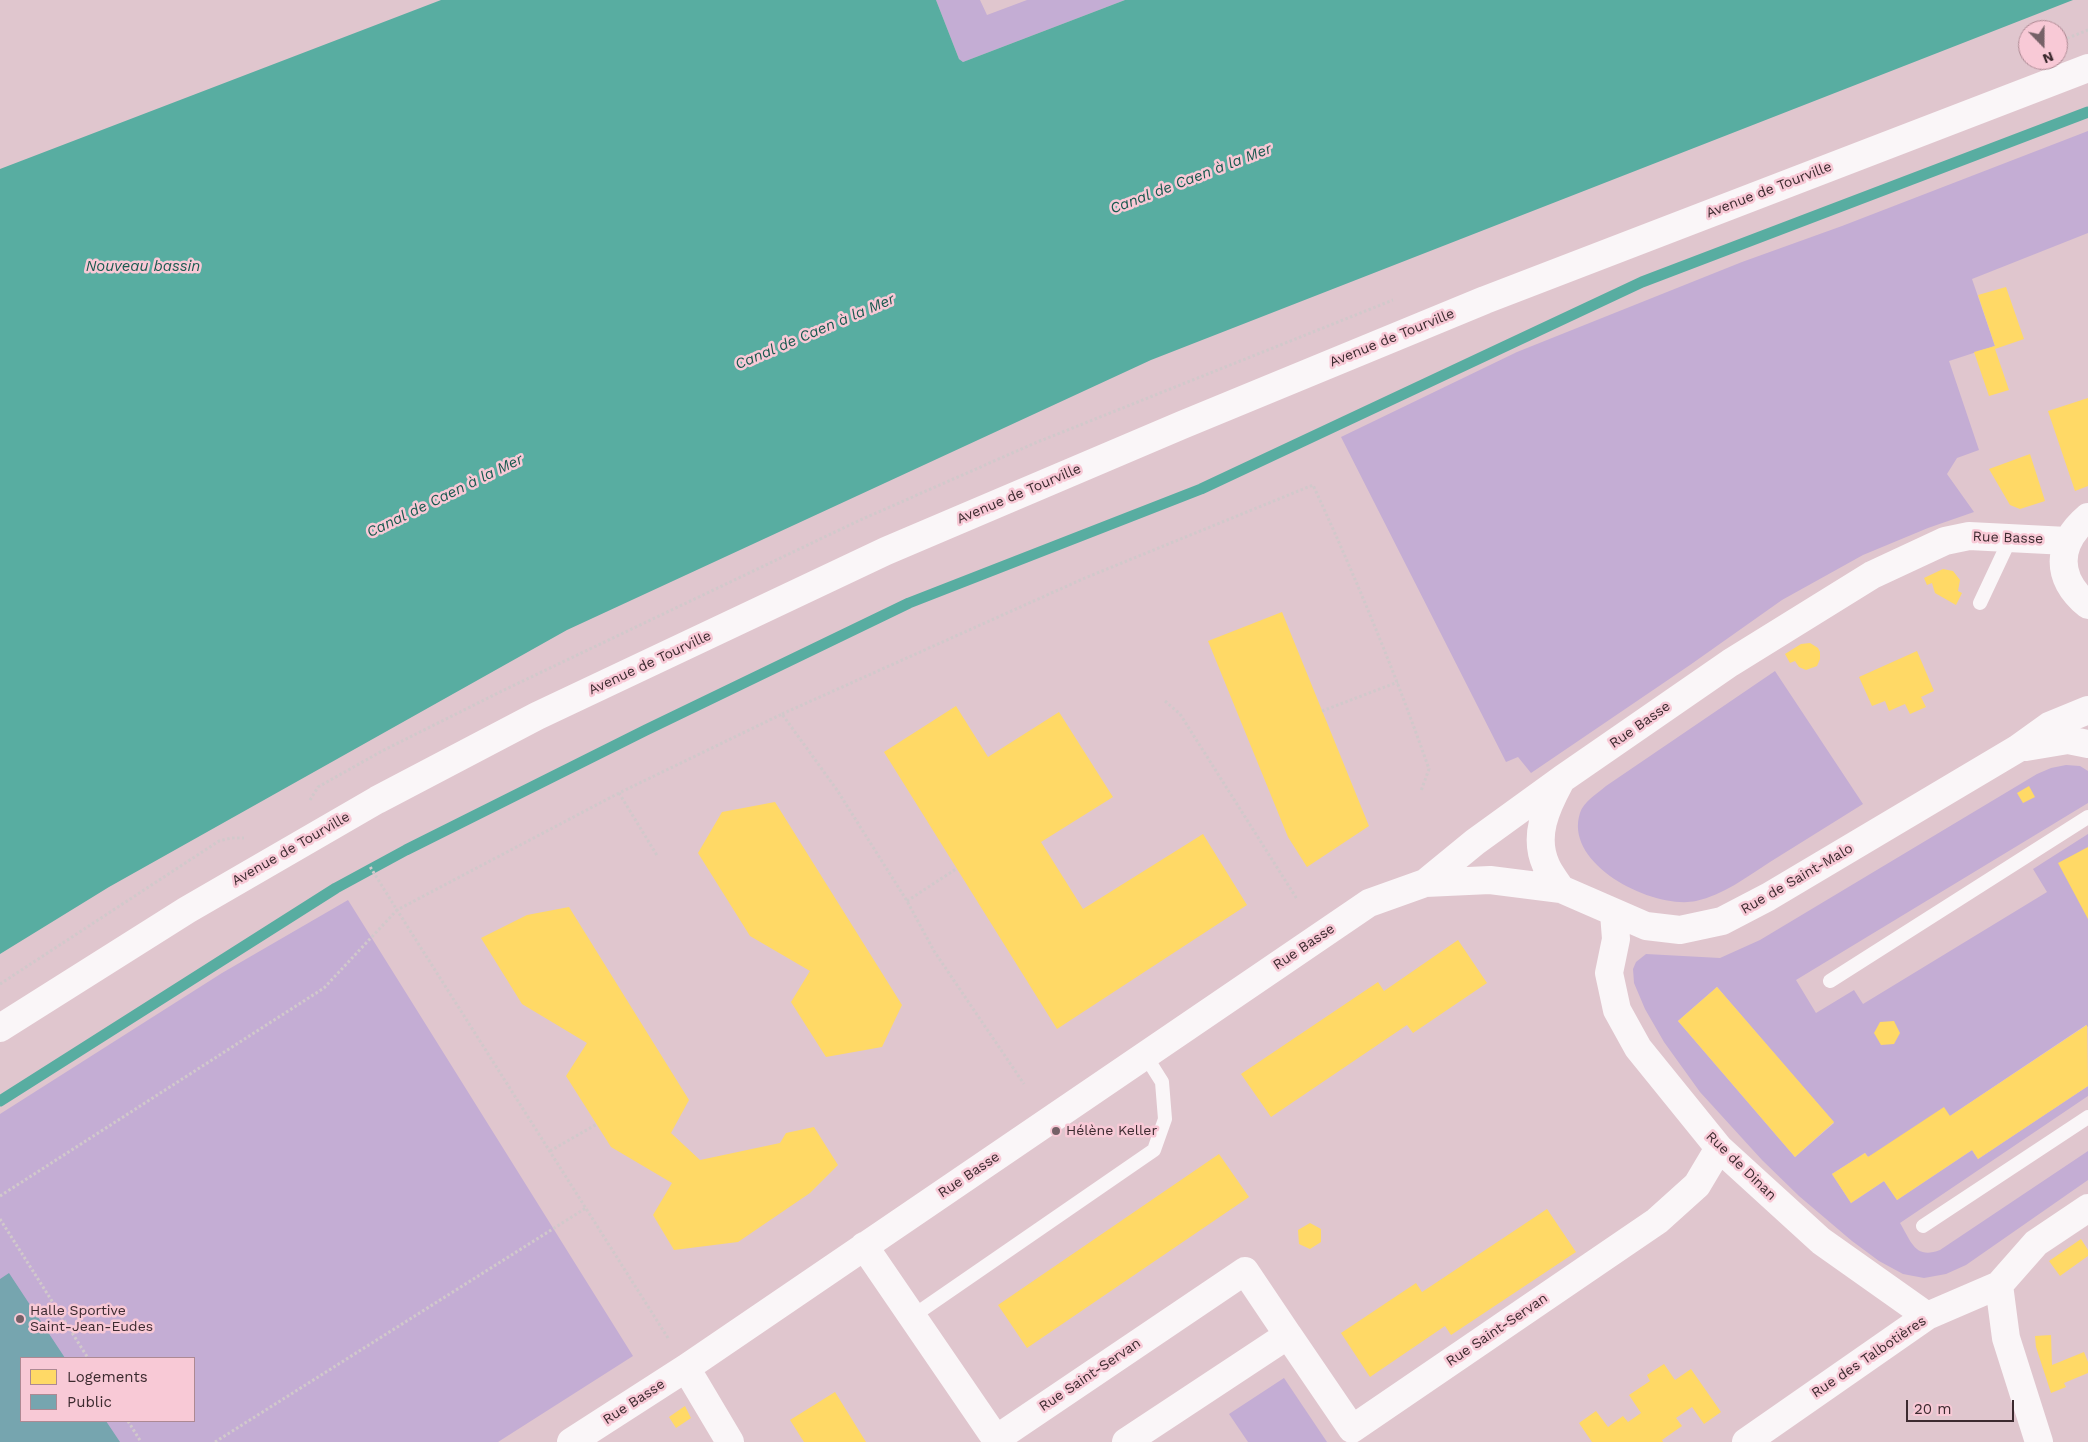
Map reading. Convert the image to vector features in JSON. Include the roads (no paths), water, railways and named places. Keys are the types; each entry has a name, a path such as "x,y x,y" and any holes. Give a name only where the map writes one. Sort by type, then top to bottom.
{"street":[{"name":"Avenue de Tourville","path":"0,1028 186,910 377,800 537,716 886,551 1182,425 1485,300 2088,68"},
{"path":"2088,517 2076,528 2067,541 2063,560 2066,579 2075,595 2088,605"},
{"name":"Rue Basse","path":"573,1442 686,1368 1369,903 1425,883 1476,842 1562,779 1730,663 1872,575 1945,541 1969,536 2067,541"},
{"name":"Rue de Saint-Malo","path":"1425,883 1490,880 1561,889 1646,926 1680,930 1722,921 1768,897 2017,748 2049,726 2088,710"},
{"name":"Rue de Saint-Malo","path":"2017,748 2068,740 2088,744"},
{"path":"1561,889 1545,865 1539,836 1548,805 1562,779"},
{"name":"Rue de Dinan","path":"1614,913 1616,939 1609,973 1617,1010 1638,1048 1719,1148 1821,1241 1927,1316"},
{"name":"Rue Saint-Servan","path":"864,1246 997,1441 1245,1271 1352,1429 1657,1221 1697,1185 1719,1148"},
{"path":"2039,1442 2006,1338 1999,1286 2036,1243 2088,1208"},
{"name":"Rue des Talbotières","path":"1746,1442 1927,1316 1999,1286"},
{"path":"1126,1442 1288,1335"},
{"path":"686,1368 730,1442"}],"lane":[{"path":"1980,603 2011,537"},
{"path":"1830,980 2088,817"},
{"path":"913,1316 1154,1150 1165,1118 1162,1082 1145,1055"},
{"path":"1923,1226 2088,1117"}],"water":[{"path":"441,0 936,0 959,59 963,62 1125,0 2073,0 1151,360 567,630 109,887 0,954 0,169"}],"waterway":[{"path":"0,1101 336,888 406,850 646,730 909,603 1201,489 1642,282 2088,112"}],"place":[{"name":"Hélène Keller","path":"1056,1131"},
{"name":"Halle Sportive Saint-Jean-Eudes","path":"20,1319"}],"water label":[{"name":"Canal de Caen à la Mer","path":"1191,179"},
{"name":"Nouveau bassin","path":"143,267"},
{"name":"Canal de Caen à la Mer","path":"815,332"},
{"name":"Canal de Caen à la Mer","path":"445,496"}]}
